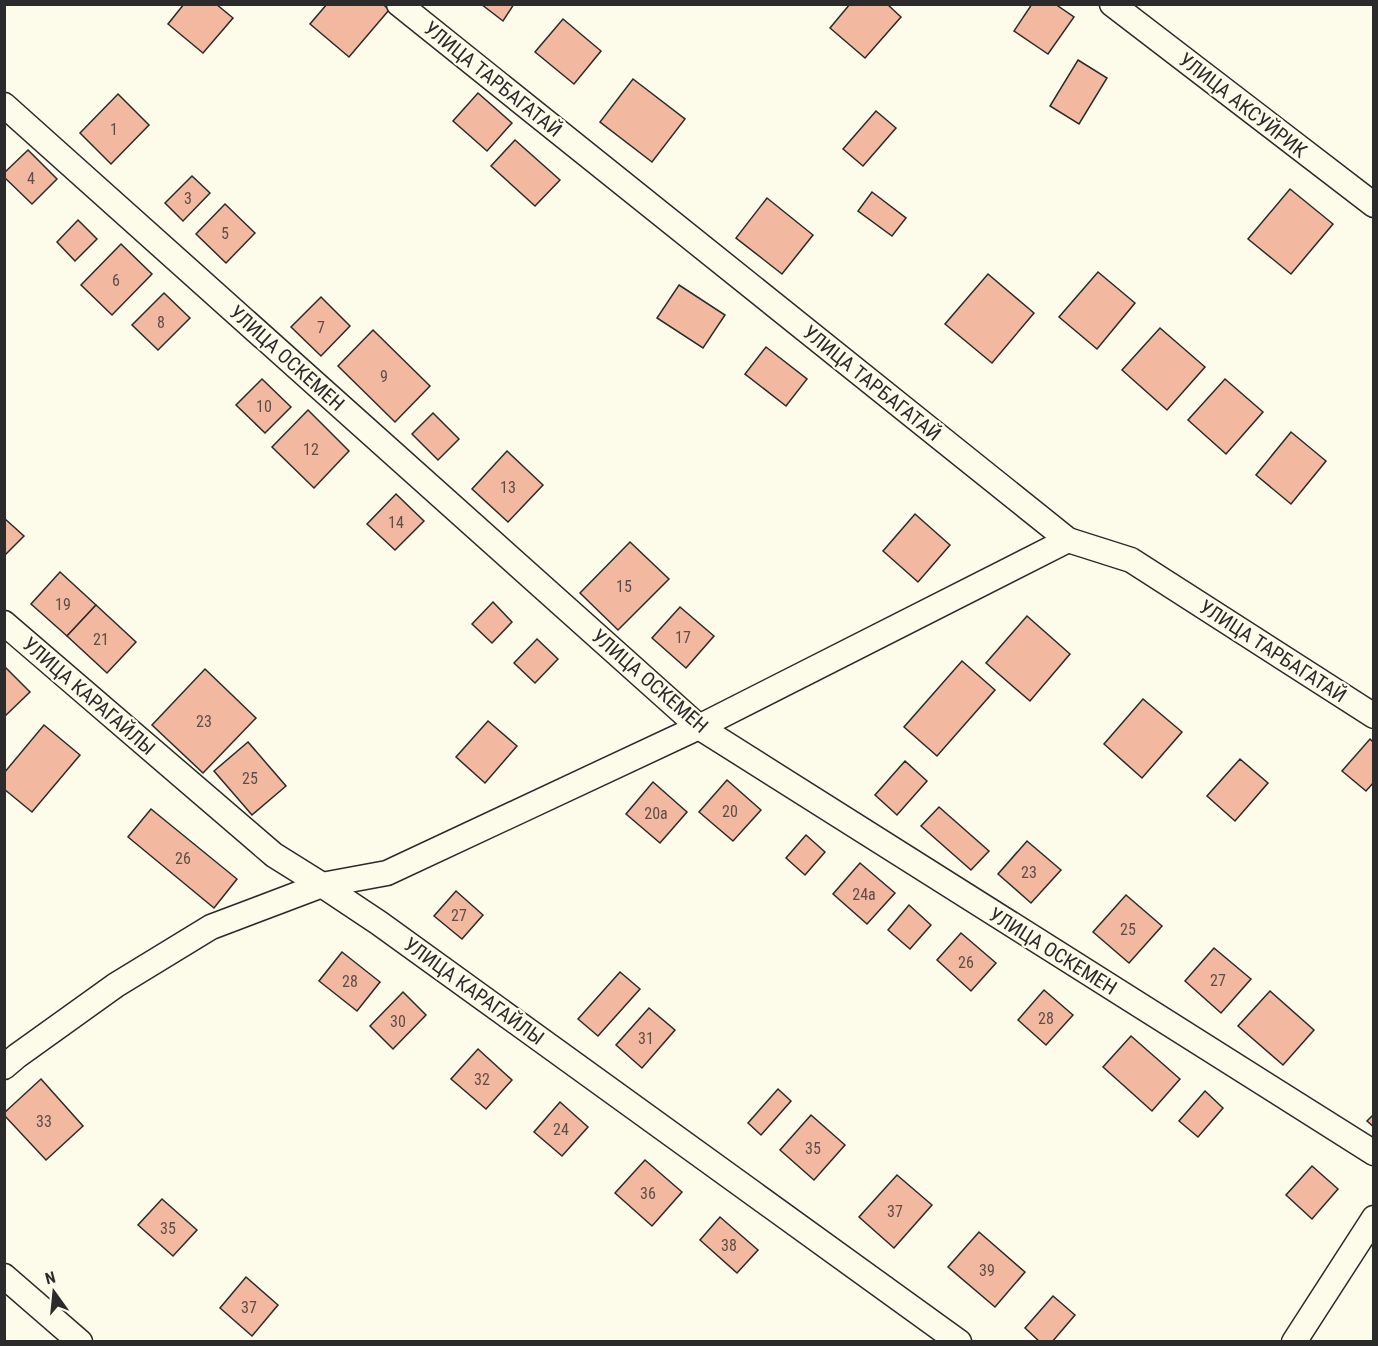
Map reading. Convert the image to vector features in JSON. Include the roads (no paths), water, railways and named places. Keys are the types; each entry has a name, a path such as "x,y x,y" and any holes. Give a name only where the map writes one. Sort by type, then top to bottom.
{"street":[{"name":"УЛИЦА ТАРБАГАТАЙ","path":"399,4 1068,540 1131,560 1374,716"},
{"name":"УЛИЦА АКСУЙРИК","path":"1112,4 1374,205"},
{"name":"УЛИЦА ОСКЕМЕН","path":"4,105 699,727 1374,1153"},
{"path":"4,1067 116,985 212,927 322,885 387,873 699,727 1068,540"},
{"name":"УЛИЦА КАРАГАЙЛЫ","path":"4,623 274,855 389,930 959,1341"},
{"path":"1294,1341 1374,1218"},
{"path":"4,1276 80,1341"}]}
